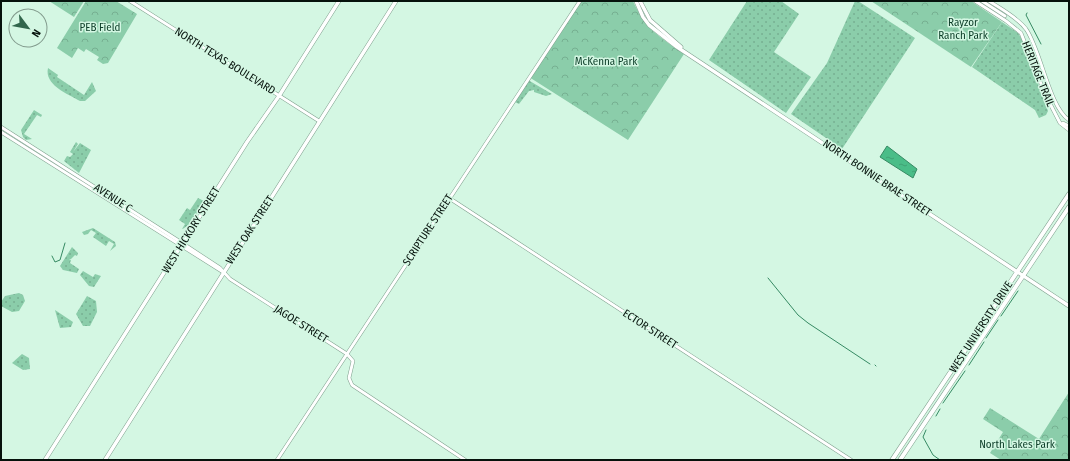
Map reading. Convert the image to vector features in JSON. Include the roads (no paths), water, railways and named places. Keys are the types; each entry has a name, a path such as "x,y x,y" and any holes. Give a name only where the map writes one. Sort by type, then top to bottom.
{"main road":[{"name":"WEST HICKORY STREET","path":"45,460 246,142 280,96 339,1"},
{"name":"WEST OAK STREET","path":"105,460 396,1"},
{"name":"NORTH BONNIE BRAE STREET","path":"636,1 643,18 649,26 684,51 1069,306"},
{"name":"NORTH BONNIE BRAE STREET","path":"640,1 650,20 684,51"},
{"name":"WEST UNIVERSITY DRIVE","path":"892,460 1069,194"},
{"name":"WEST UNIVERSITY DRIVE","path":"900,460 1069,207"},
{"path":"958,362 963,366"}],"street":[{"name":"NORTH TEXAS BOULEVARD","path":"130,1 319,121"},
{"name":"SCRIPTURE STREET","path":"276,460 580,1"},
{"name":"HERITAGE TRAIL","path":"975,1 1006,21 1021,33 1045,94 1060,121 1069,130"},
{"path":"982,1 1005,16"},
{"name":"HERITAGE TRAIL","path":"989,1 1016,20 1027,30 1059,109 1069,120"},
{"path":"1060,121 1069,126"},
{"name":"AVENUE C","path":"1,127 182,244"},
{"name":"AVENUE C","path":"1,132 182,244"},
{"name":"ECTOR STREET","path":"449,198 851,460"},
{"name":"JAGOE STREET","path":"182,244 223,272 230,279 347,354"},
{"path":"347,354 353,361 349,378 350,383 354,388 465,460"}],"water":[{"path":"887,146 917,169 913,178 880,157"}],"waterway":[{"path":"1027,13 1026,15 1041,44"},
{"path":"52,256 55,262 60,260 65,243"},
{"path":"768,278 798,315 870,364"},
{"path":"1001,316 1018,291"},
{"path":"986,338 998,320"},
{"path":"969,365 984,342"},
{"path":"943,403 965,371"},
{"path":"936,416 940,409"},
{"path":"926,430 923,437 933,455 940,460"}],"park label":[{"name":"PEB Field","path":"100,27"},
{"name":"Rayzor Ranch Park","path":"963,28"},
{"name":"McKenna Park","path":"606,61"},
{"name":"North Lakes Park","path":"1017,444"}]}
